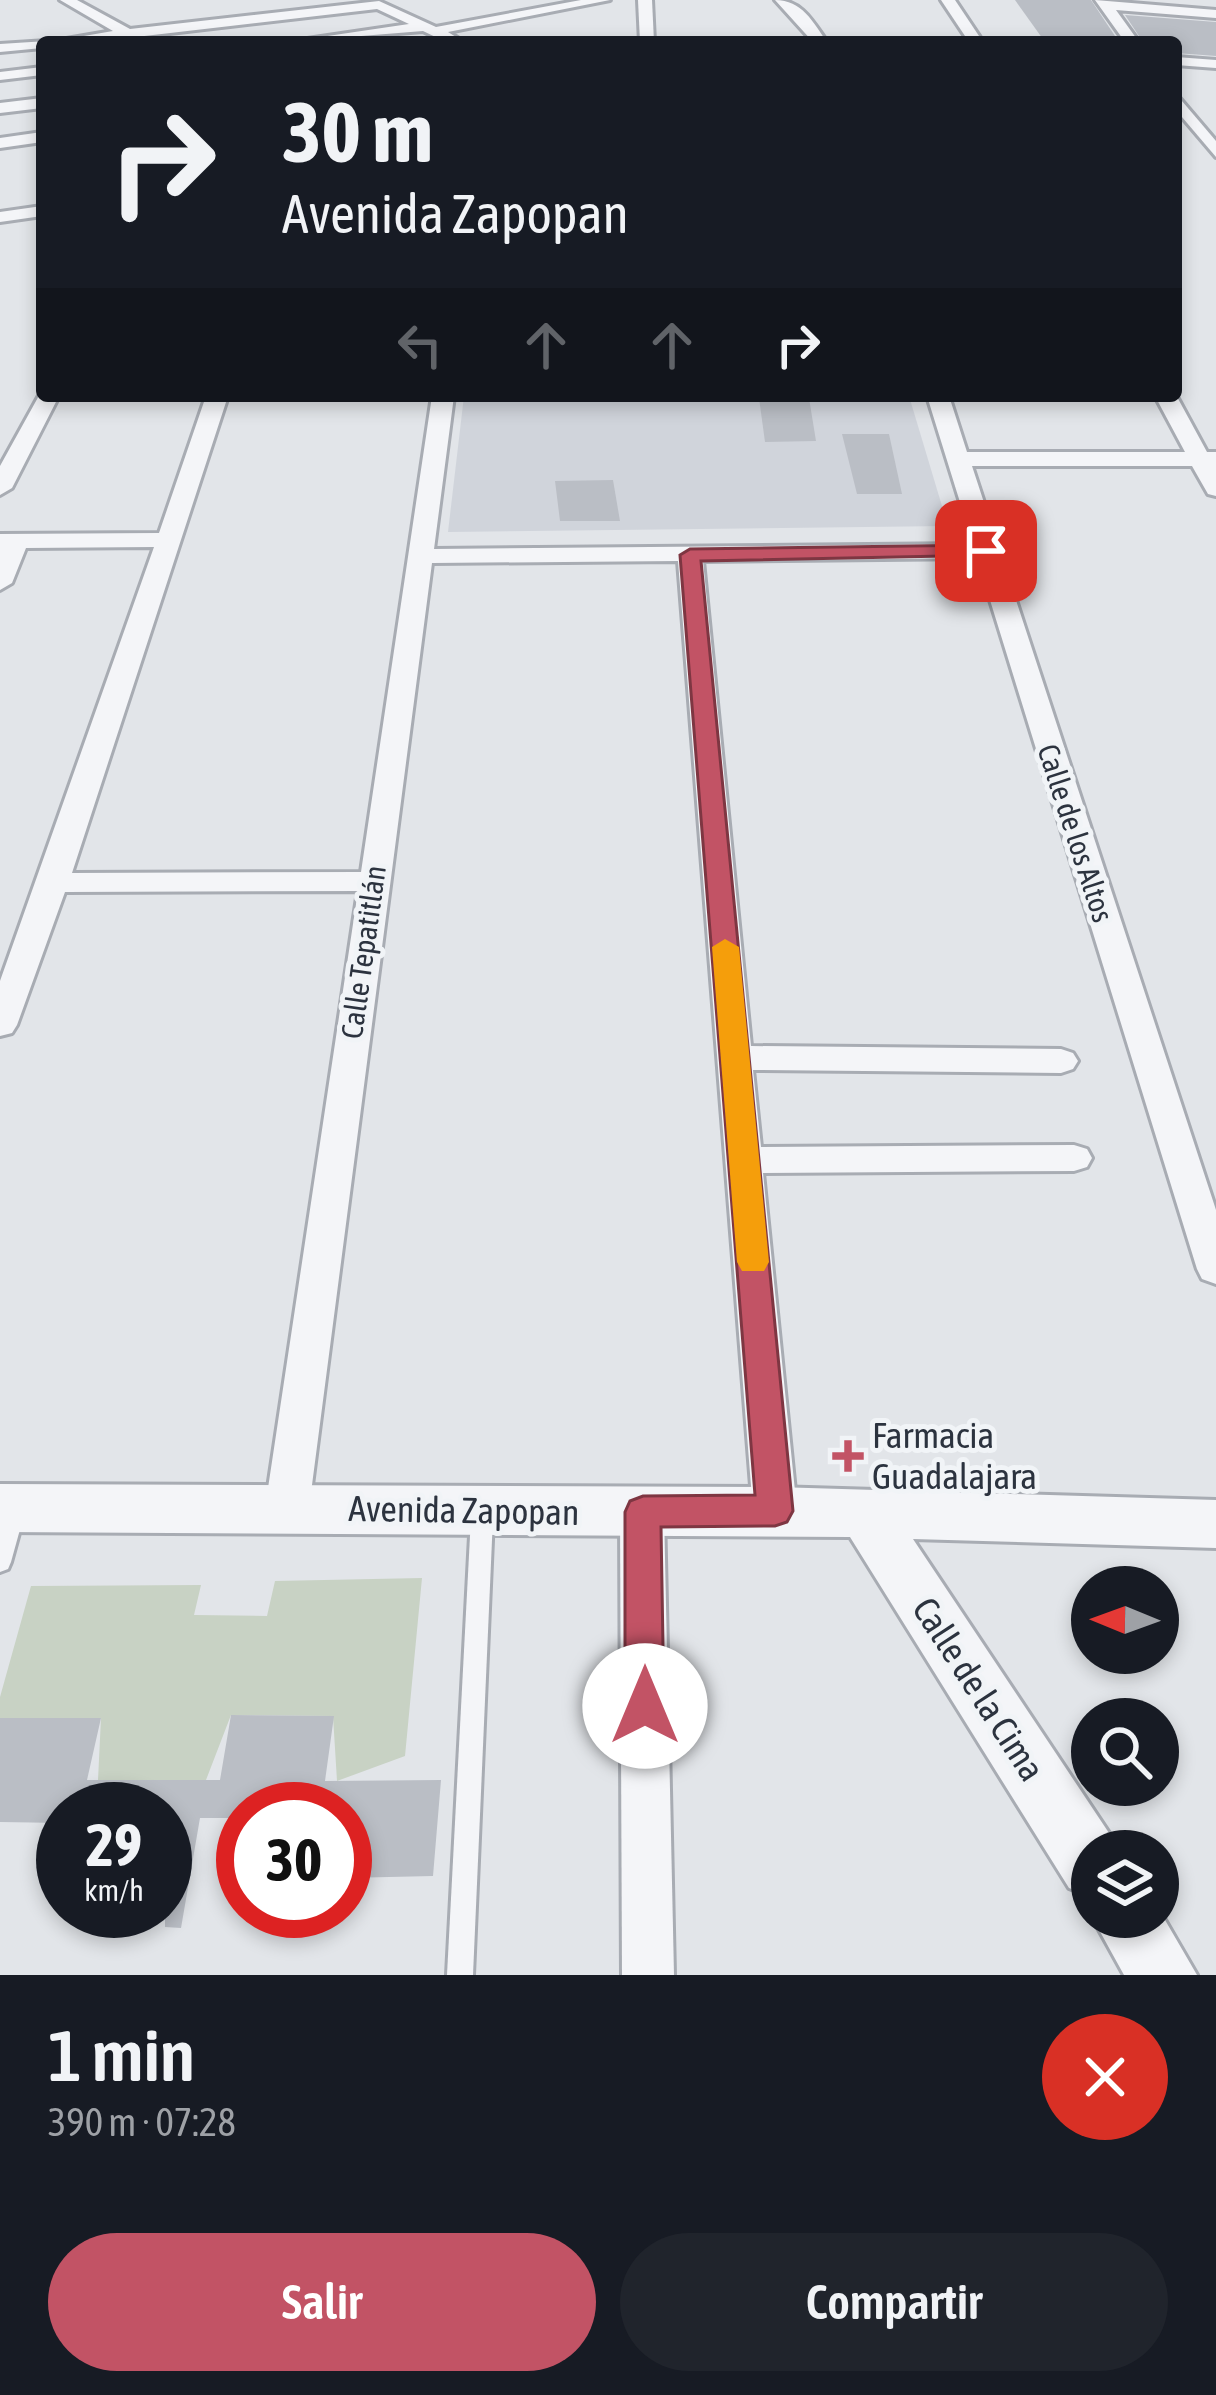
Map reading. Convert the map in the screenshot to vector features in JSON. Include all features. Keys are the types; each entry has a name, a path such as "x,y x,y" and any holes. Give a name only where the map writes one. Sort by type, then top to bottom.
{"street":[{"path":"67,0 128,34"},
{"path":"291,0 318,13"},
{"path":"354,36 435,28 603,0"},
{"path":"645,0 647,36"},
{"path":"782,0 816,36"},
{"path":"948,0 972,36"},
{"path":"1103,2 1216,14"},
{"path":"1103,2 1128,36"},
{"path":"110,36 369,5 388,7 448,36"},
{"path":"194,8 225,23"},
{"path":"0,48 36,45"},
{"path":"1182,61 1216,64"},
{"path":"0,76 36,72"},
{"path":"0,108 36,104"},
{"path":"1182,107 1216,152"},
{"path":"1192,120 1216,122"},
{"path":"0,143 36,138"},
{"path":"0,217 36,212"},
{"path":"0,488 45,402"},
{"path":"0,1025 11,966 53,883 215,402"},
{"name":"Calle Tepatitlán","path":"287,1508 441,402"},
{"name":"Calle de los Altos","path":"940,402 1216,1269"},
{"path":"1170,402 1208,459 1216,489"},
{"path":"958,459 1208,459"},
{"path":"0,583 8,541 167,540"},
{"path":"422,556 986,551"},
{"path":"690,555 775,1511"},
{"path":"53,883 373,880"},
{"path":"735,1058 1061,1061"},
{"path":"744,1160 1075,1158"},
{"name":"Avenida Zapopan","path":"8,1508 775,1511 1216,1524"},
{"path":"643,1512 648,1975"},
{"name":"Calle de la Cima","path":"865,1513 1071,1832"},
{"path":"1138,1938 1162,1975"}],"lane":[{"path":"0,1562 8,1508"},
{"path":"460,1975 482,1510"}],"shaded area":[{"path":"463,402 911,402 948,526 448,532"}],"green space":[{"path":"422,1578 405,1756 337,1781 333,1716 231,1715 206,1780 98,1780 101,1718 0,1718 0,1697 31,1586 201,1585 194,1615 267,1616 275,1581"}],"building":[{"path":"1015,0 1091,0 1115,36 1041,36"},
{"path":"1125,15 1216,22 1216,56 1182,53 1182,36 1139,36"},
{"path":"760,402 810,402 816,441 765,442"},
{"path":"842,434 889,434 902,494 857,494"},
{"path":"613,480 620,521 560,521 555,481"},
{"path":"231,1715 334,1716 325,1781 441,1780 433,1876 372,1877 372,1782 216,1782 216,1818 200,1818 192,1864 192,1782 36,1782 36,1823 0,1822 0,1718 101,1718 87,1780 220,1780"}],"slow traffic":[{"path":"725,947 753,1262"}],"place":[{"name":"Farmacia Guadalajara","path":"848,1456"}],"route":[{"path":"645,1706 643,1512 775,1511 690,555 986,551"}]}
